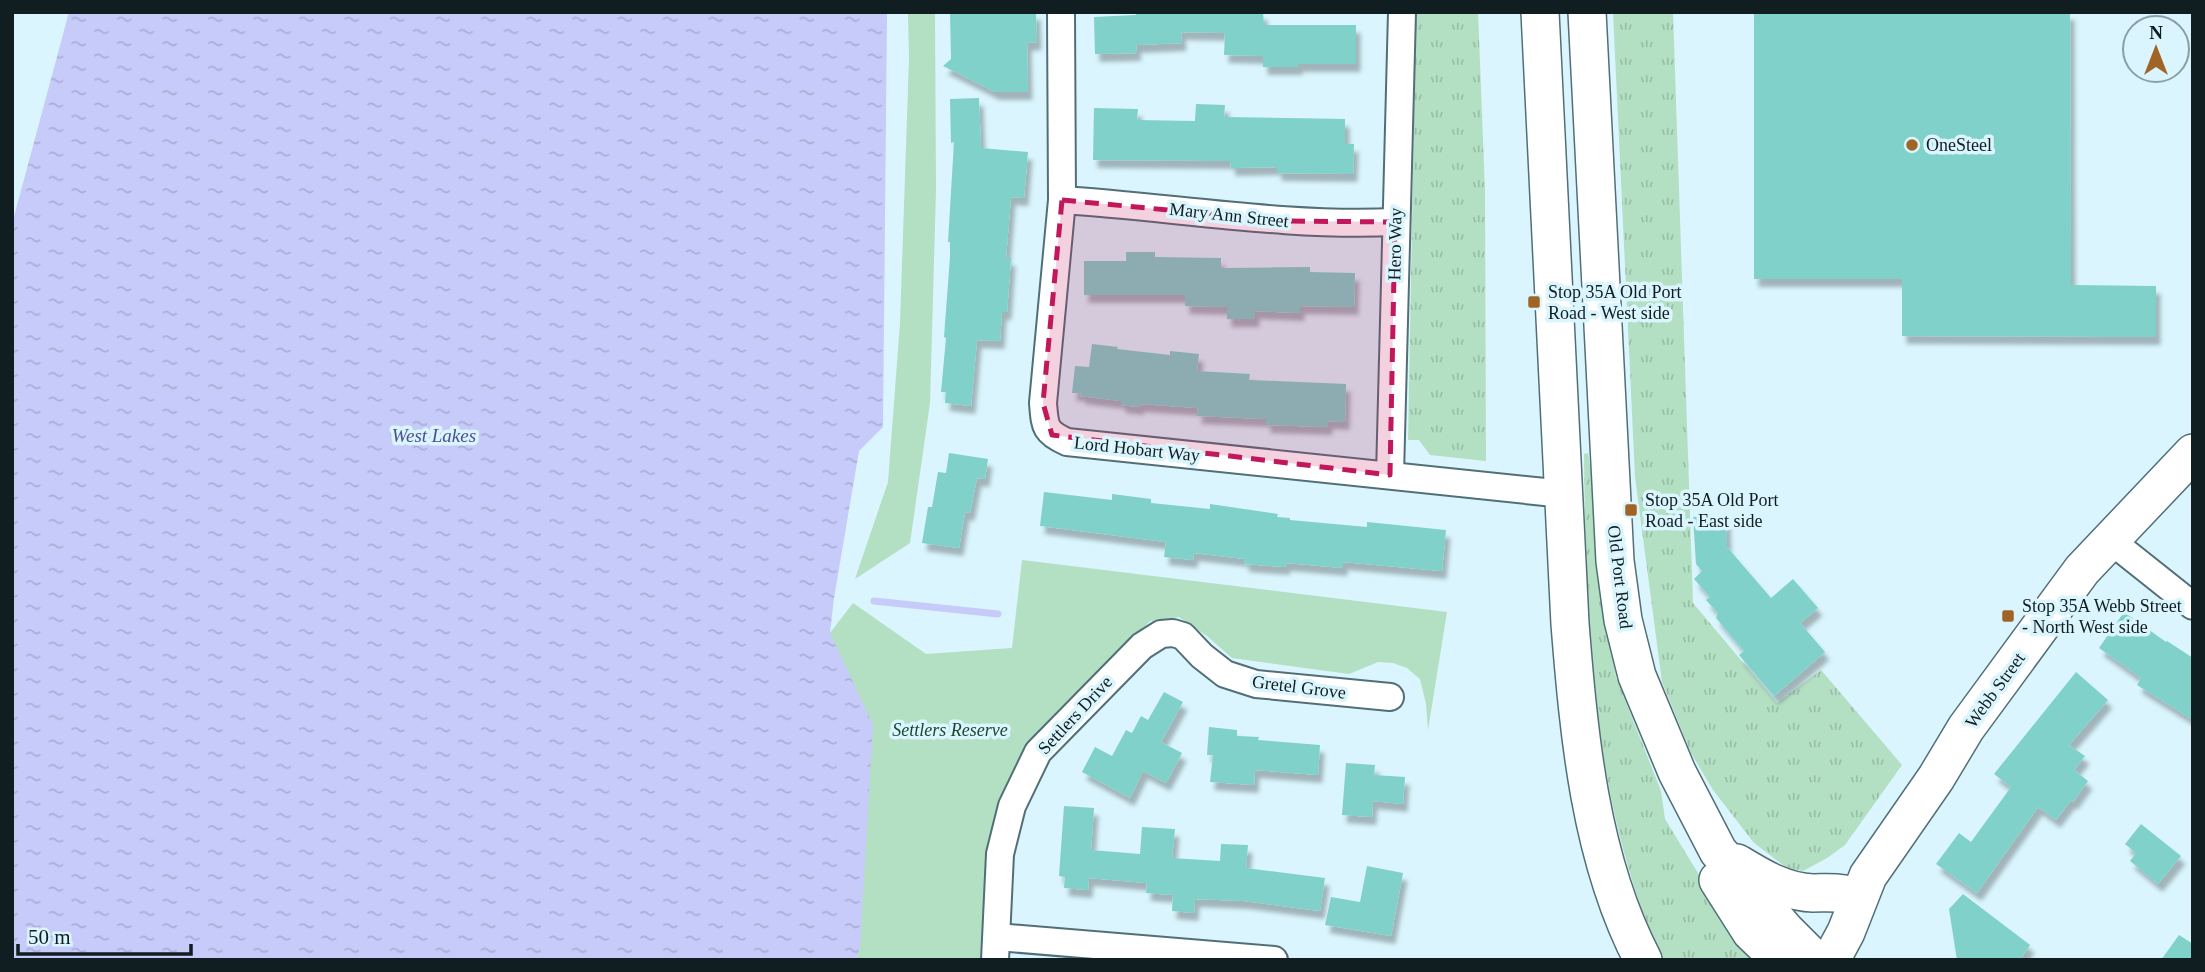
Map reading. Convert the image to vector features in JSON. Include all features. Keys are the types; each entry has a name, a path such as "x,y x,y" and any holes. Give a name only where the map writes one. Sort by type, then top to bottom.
{"main road":[{"path":"1540,12 1578,723 1593,808 1613,891 1643,960"},
{"name":"Old Port Road","path":"1587,12 1615,561 1637,676 1677,772 1718,851 1806,958"},
{"name":"Webb Street","path":"1806,958 1846,932 1856,885 1936,778 1966,728 2082,570 2193,453"},
{"path":"1718,851 1767,881 1782,886 1814,893 1856,885"}],"street":[{"name":"Lord Hobart Way","path":"1061,12 1062,200 1043,403 1045,424 1052,435 1067,442 1564,494"},
{"name":"Hero Way","path":"1390,475 1402,12"},
{"name":"Mary Ann Street","path":"1062,200 1285,221 1395,222"},
{"path":"2110,540 2193,606"},
{"name":"Settlers Drive","path":"996,948 1000,854 1012,806 1038,752 1142,646 1161,634 1183,636"},
{"name":"Gretel Grove","path":"1183,636 1224,674 1256,684 1390,697"},
{"path":"996,948 1273,959"}],"highlighted area":[{"path":"1062,200 1285,221 1395,222 1390,475 1052,435 1043,403"}],"green space":[{"path":"908,12 935,12 936,190 930,403 910,543 855,579 888,482 900,323 909,58"},
{"path":"1416,12 1478,12 1485,192 1486,461 1430,455 1419,440 1408,440"},
{"path":"1613,12 1673,12 1693,603 1777,703 1821,670 1902,765 1845,845 1803,871 1787,868 1754,843 1713,790 1691,753 1662,682 1635,477"},
{"path":"1588,453 1596,504 1600,588 1616,677 1661,791 1665,819 1701,878 1761,960 1662,960 1638,899 1620,838 1597,712 1587,583 1584,454"},
{"name":"Settlers Reserve","path":"1022,560 1447,612 1428,730 1420,679 1407,668 1378,662 1349,674 1232,658 1207,636 1179,617 1150,621 1039,735 984,960 856,960 860,948 830,633 853,603 926,654 1012,648"}],"water":[{"name":"West Lakes","path":"69,12 887,12 883,427 859,451 830,633 873,725 860,948 856,960 12,960 12,224"}],"building":[{"path":"950,12 1036,12 1037,42 1027,43 1028,92 995,92 943,66 951,59"},
{"path":"1136,12 1263,12 1264,25 1356,25 1356,64 1263,67 1263,56 1224,55 1225,33 1181,32 1182,43 1136,45 1137,53 1095,54 1094,17 1136,15"},
{"name":"OneSteel","path":"1754,12 2070,12 2071,285 2156,286 2156,337 1902,336 1902,279 1754,279"},
{"path":"979,98 981,148 1028,152 1024,198 1011,197 1006,258 1011,258 1007,312 1002,312 1000,341 977,340 971,406 945,403 946,392 941,392 946,338 954,142 951,143 950,99"},
{"path":"1196,104 1225,105 1224,117 1345,119 1345,144 1354,144 1353,174 1277,173 1277,167 1231,168 1230,161 1093,160 1094,108 1138,109 1137,120 1195,121"},
{"path":"1126,252 1155,252 1155,257 1221,258 1221,268 1310,267 1310,272 1355,273 1354,307 1300,306 1300,313 1255,311 1255,319 1227,319 1227,307 1185,306 1185,295 1084,295 1084,261 1126,261"},
{"path":"1092,344 1170,355 1170,351 1199,354 1197,371 1250,374 1249,380 1346,384 1345,422 1328,421 1328,427 1266,425 1266,419 1197,416 1198,408 1140,404 1139,407 1121,405 1121,401 1080,396 1081,393 1072,393 1075,366 1089,367"},
{"path":"949,453 988,459 985,479 977,478 970,513 965,512 959,548 922,543 938,472 946,473"},
{"path":"1044,492 1112,500 1112,494 1151,499 1151,503 1210,509 1210,504 1278,514 1277,517 1290,520 1367,527 1367,522 1446,530 1442,571 1343,562 1343,568 1286,563 1285,567 1244,564 1245,559 1194,553 1193,560 1164,557 1166,542 1040,526"},
{"path":"1726,515 1727,547 1771,598 1793,579 1818,608 1800,623 1825,652 1774,696 1739,655 1744,651 1716,618 1718,613 1706,600 1710,597 1694,579 1702,571 1696,564 1693,517"},
{"path":"2124,612 2193,658 2193,720 2137,685 2141,678 2099,648"},
{"path":"2076,672 2108,700 2069,745 2085,756 2074,770 2088,781 2056,820 2038,807 1977,893 1936,864 1959,833 1971,842 2011,787 1994,774"},
{"path":"1164,692 1183,702 1161,742 1182,753 1166,783 1143,771 1130,798 1082,772 1095,747 1112,756 1126,730 1132,733 1141,716 1148,720"},
{"path":"1209,727 1237,730 1237,736 1259,737 1258,740 1320,745 1318,775 1255,770 1254,785 1210,782 1213,755 1207,755"},
{"path":"1346,763 1375,765 1374,775 1405,777 1403,804 1373,801 1372,817 1342,815"},
{"path":"1064,806 1094,808 1091,850 1140,854 1142,827 1175,829 1172,858 1220,861 1221,844 1248,845 1246,868 1325,878 1320,911 1244,901 1195,899 1194,913 1172,911 1173,895 1146,893 1147,883 1089,878 1088,890 1064,888 1065,877 1059,876"},
{"path":"2141,824 2181,856 2158,884 2130,861 2136,853 2125,844"},
{"path":"1367,866 1403,873 1391,936 1325,925 1331,897 1360,902"},
{"path":"1963,894 2030,945 2020,960 1957,960 1949,909"},
{"path":"2179,935 2193,944 2193,960 2161,960"}],"waterway":[{"path":"874,601 998,614"}],"place":[{"name":"OneSteel","path":"1912,145"},
{"name":"Stop 35A Old Port Road - West side","path":"1534,302"},
{"name":"Stop 35A Old Port Road - East side","path":"1631,510"},
{"name":"Stop 35A Webb Street - North West side","path":"2008,616"}]}
